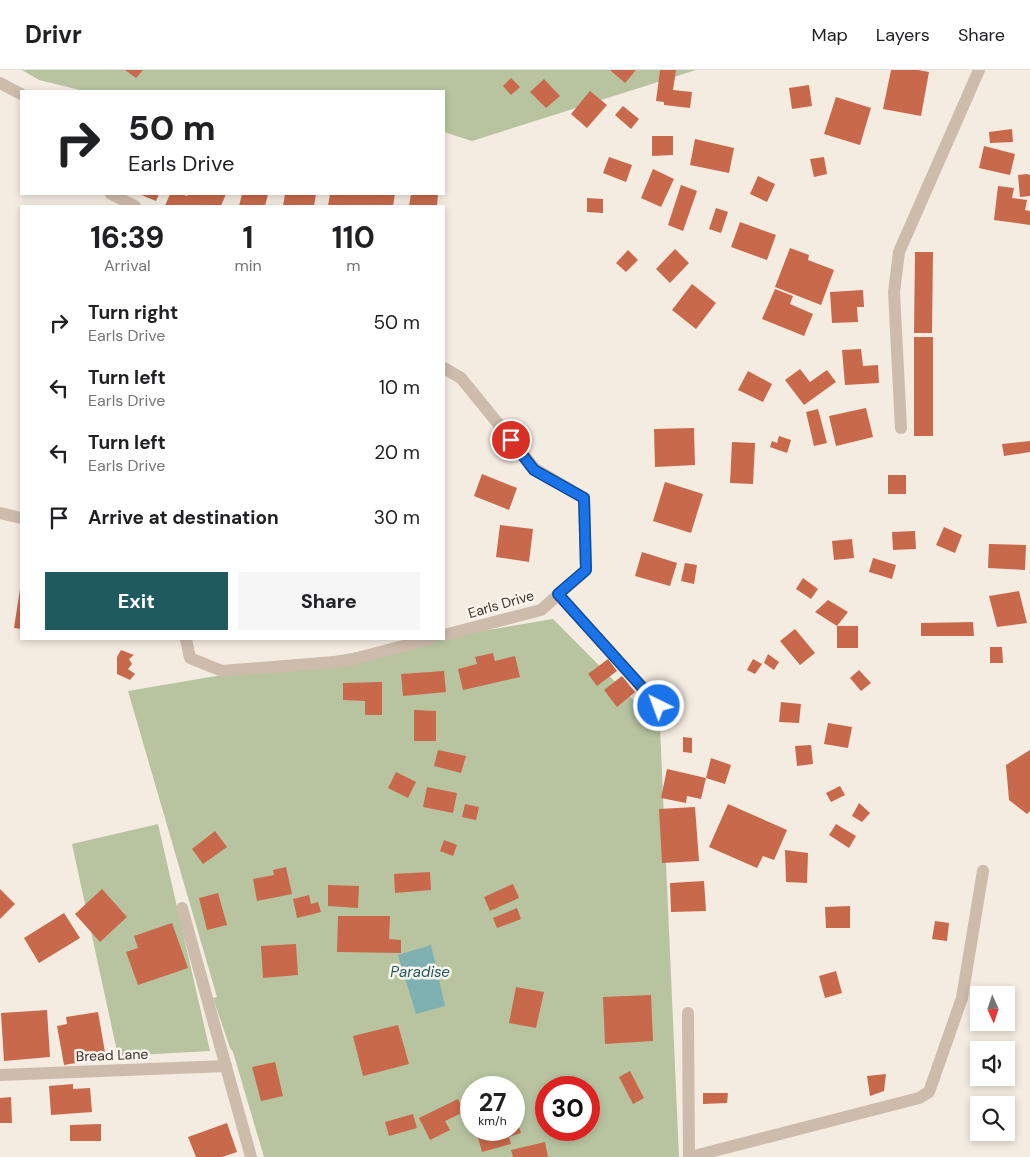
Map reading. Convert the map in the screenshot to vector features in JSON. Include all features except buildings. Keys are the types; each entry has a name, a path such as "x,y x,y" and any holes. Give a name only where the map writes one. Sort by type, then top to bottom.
{"street":[{"path":"901,428 894,292 899,252 980,70"},
{"path":"0,83 20,93"},
{"path":"113,195 133,205"},
{"name":"Earls Drive","path":"445,369 461,378 534,470 584,498 586,570 541,610 445,635"},
{"path":"0,513 20,518"},
{"path":"558,594 659,706"},
{"path":"186,640 190,658 222,671 346,660 426,640"},
{"path":"688,1013 689,1157 919,1098 929,1092 962,998 983,871"},
{"path":"182,908 251,1157"},
{"name":"Bread Lane","path":"0,1075 226,1066"}],"green space":[{"path":"22,70 696,70 472,141 445,132 445,90 80,90 39,80"},
{"path":"553,619 660,727 679,1157 264,1157 233,1052 213,998 217,997 128,691 429,640 445,640 445,637"},
{"path":"158,824 210,1051 118,1056 72,844"}],"water":[{"name":"Paradise","path":"431,945 445,1006 416,1014 398,955"}],"route":[{"path":"511,440 534,470 584,498 586,570 558,594 659,706"}]}
